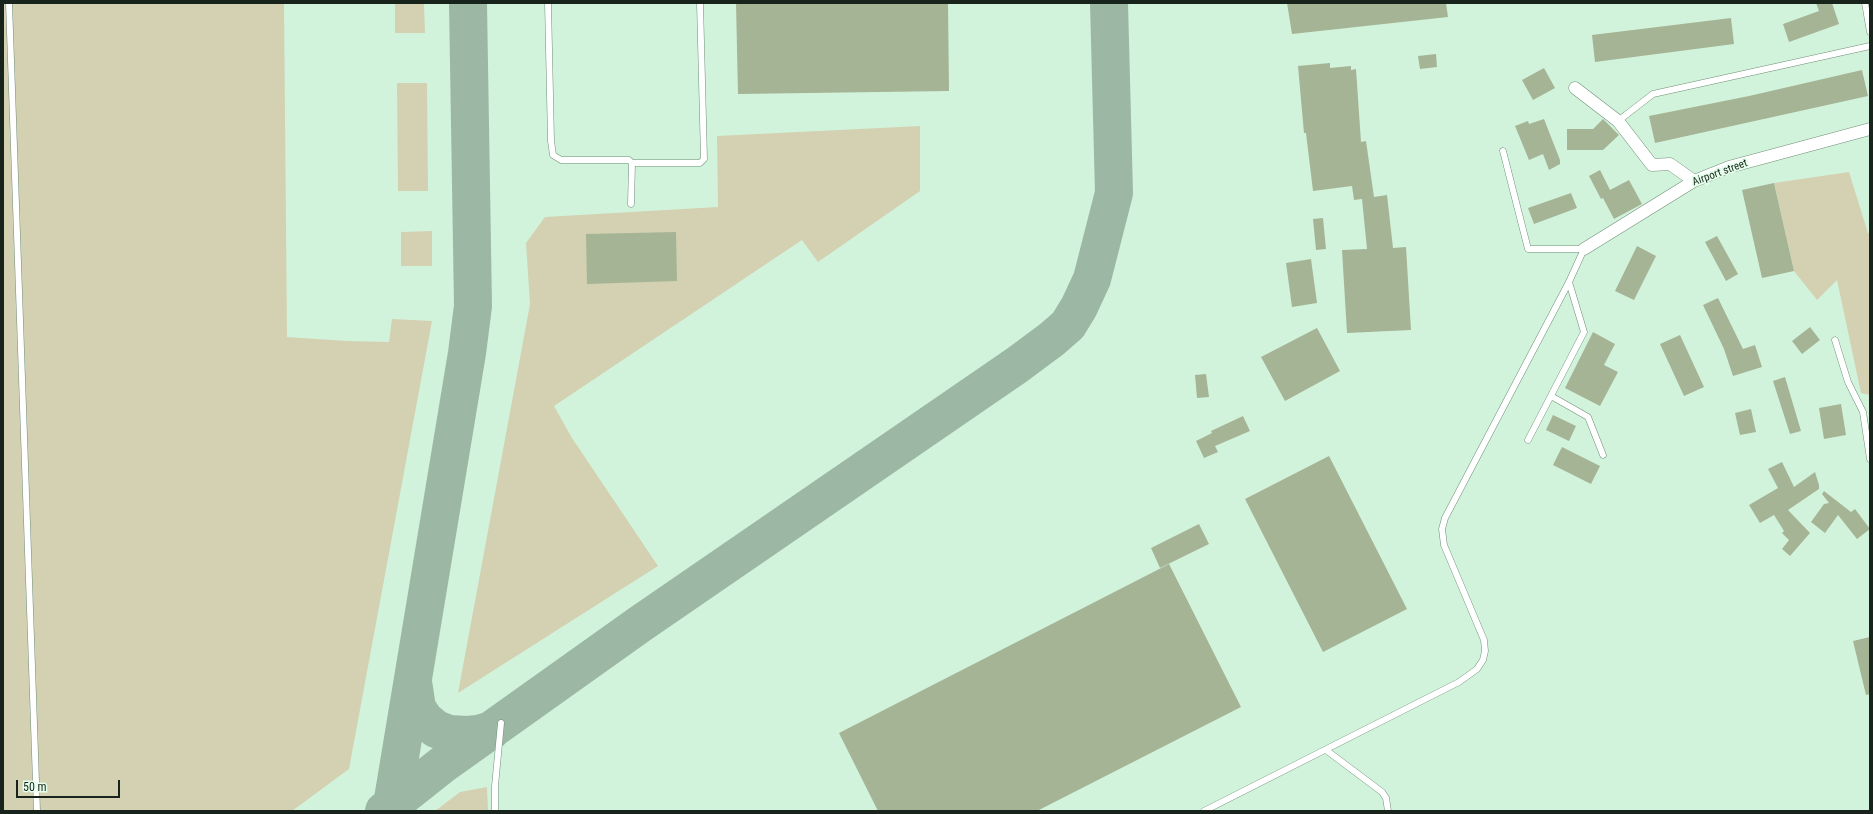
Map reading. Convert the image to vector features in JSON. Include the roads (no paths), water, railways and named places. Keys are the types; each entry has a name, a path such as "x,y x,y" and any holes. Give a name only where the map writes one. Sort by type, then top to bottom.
{"street":[{"path":"1575,88 1618,121 1652,165 1670,164 1694,181"},
{"name":"Аirport street","path":"1584,249 1694,181 1729,167 1870,129"}],"lane":[{"path":"10,3 37,811"},
{"path":"548,3 551,141 553,155 561,160 629,160 632,164 693,163 700,162 704,159 700,3"},
{"path":"1865,3 1870,32"},
{"path":"1618,121 1653,94 1870,46"},
{"path":"1204,811 1459,682 1477,668 1483,660 1485,651 1484,640 1444,545 1442,529 1447,513 1569,282 1584,249 1528,249 1503,151"},
{"path":"631,204 632,164"},
{"path":"1528,440 1584,332 1569,282"},
{"path":"1835,340 1848,382 1863,412 1870,459"},
{"path":"1551,396 1588,417 1603,455"},
{"path":"1863,412 1870,411"},
{"path":"495,811 495,786 501,723"},
{"path":"1326,750 1382,792 1386,798 1388,811"}]}
